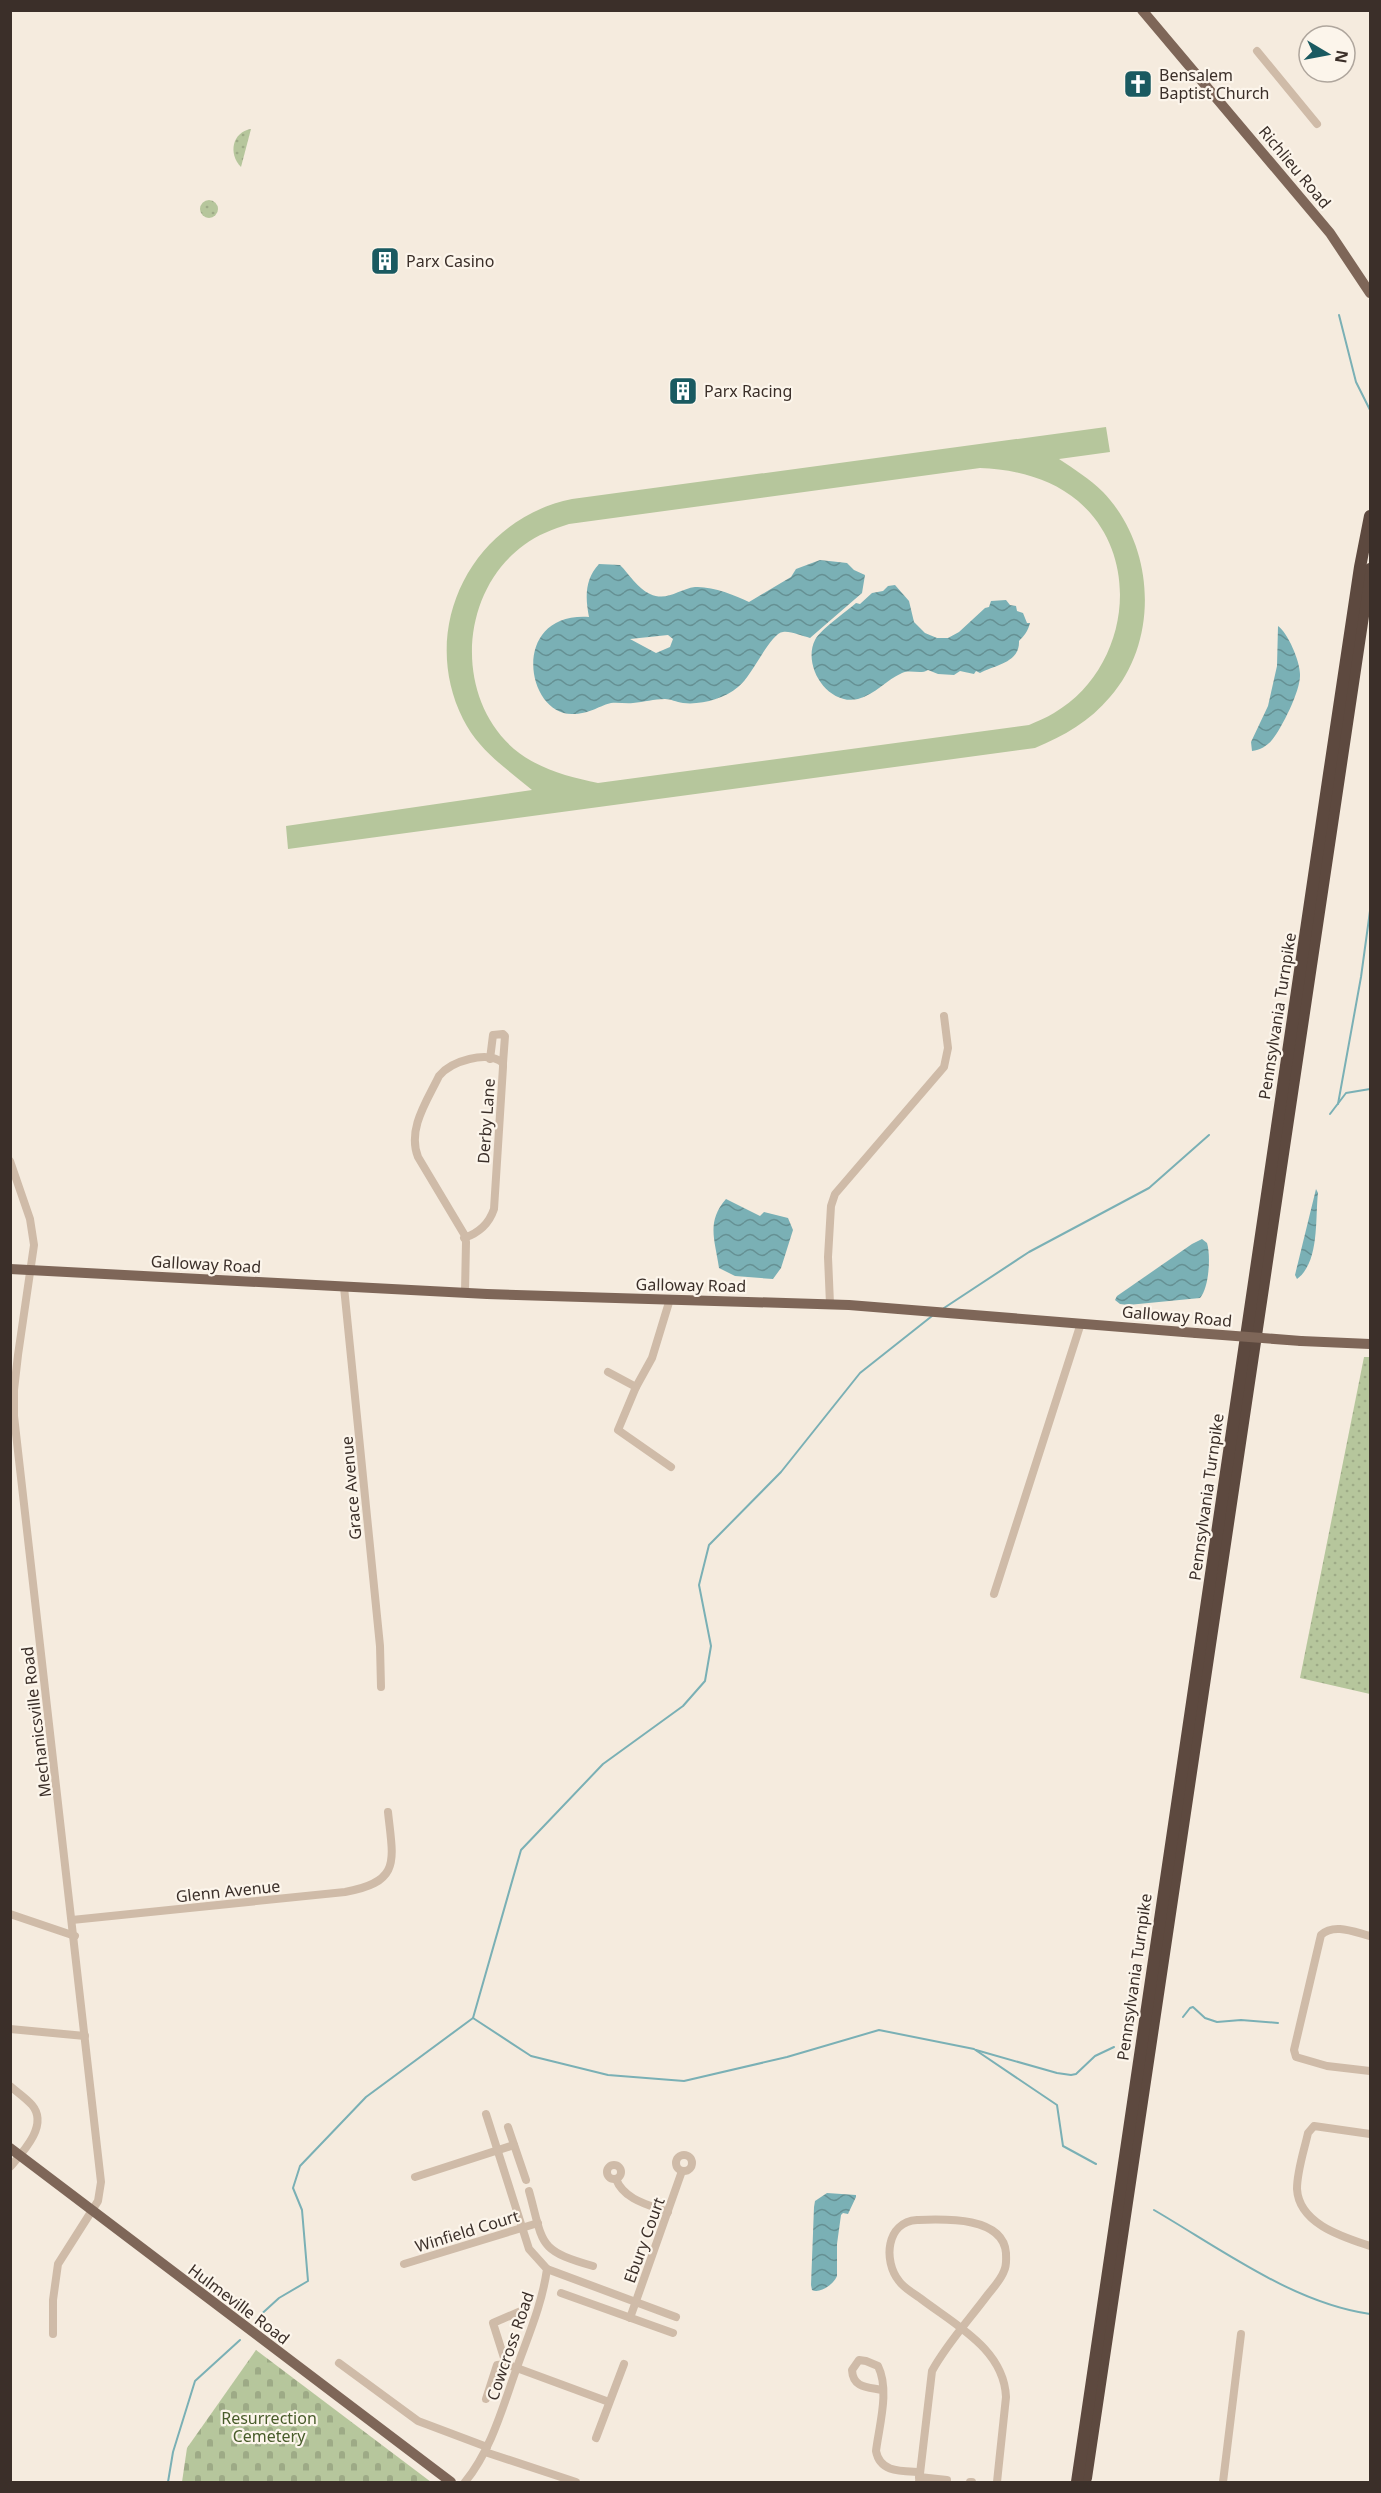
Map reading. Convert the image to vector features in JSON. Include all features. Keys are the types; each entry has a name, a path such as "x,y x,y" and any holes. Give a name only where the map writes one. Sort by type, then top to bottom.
{"highway":[{"name":"Pennsylvania Turnpike","path":"1077,2482 1353,613 1371,516"},
{"name":"Pennsylvania Turnpike","path":"1085,2482 1371,569"}],"main road":[{"name":"Richlieu Road","path":"1142,10 1330,233 1371,293"},
{"name":"Galloway Road","path":"10,1269 344,1287 830,1304 1301,1341 1371,1344"},
{"name":"Hulmeville Road","path":"10,2148 451,2482"}],"street":[{"path":"1257,51 1317,124"},
{"path":"830,1304 828,1257 832,1200 847,1178 944,1067 948,1048 944,1016"},
{"path":"490,1059 493,1035 503,1034 506,1036 502,1063"},
{"name":"Derby Lane","path":"464,1238 479,1231 489,1220 494,1209 502,1063 498,1059 462,1060 442,1072 414,1133 414,1148 418,1157 464,1238 465,1292"},
{"name":"Mechanicsville Road","path":"10,1161 32,1224 34,1245 14,1390 14,1449 75,1936 101,2182 100,2196 58,2264 53,2300 54,2334"},
{"name":"Grace Avenue","path":"344,1287 380,1646 381,1687"},
{"path":"670,1299 652,1358 636,1387 618,1430 671,1467"},
{"path":"994,1594 1081,1323"},
{"path":"608,1372 636,1387"},
{"name":"Glenn Avenue","path":"72,1920 345,1892 372,1886 383,1878 392,1856 388,1812"},
{"path":"10,1914 75,1936"},
{"path":"1371,1936 1330,1928 1321,1935 1294,2050 1296,2057 1307,2062 1371,2071"},
{"path":"10,2029 85,2036"},
{"path":"10,2086 33,2105 38,2117 37,2128 10,2168"},
{"path":"486,2114 532,2255 547,2269 676,2317"},
{"path":"1371,2134 1314,2126 1308,2133 1297,2191 1303,2207 1312,2220 1371,2246"},
{"path":"508,2127 526,2180"},
{"path":"415,2177 514,2145"},
{"name":"Ebury Court","path":"630,2318 682,2171"},
{"path":"616,2179 620,2188 633,2198 668,2212"},
{"path":"529,2191 543,2239 556,2254 593,2266"},
{"path":"919,2477 932,2371 961,2330 1004,2273 1006,2257 1003,2240 998,2232 977,2223 912,2221 902,2226 891,2242 888,2258 892,2272 901,2284 961,2330 987,2349 993,2357 1006,2385 997,2482"},
{"name":"Winfield Court","path":"404,2264 538,2223"},
{"name":"Cowcross Road","path":"465,2482 486,2449 541,2303 547,2269"},
{"path":"561,2293 673,2333"},
{"path":"506,2364 493,2323 521,2311"},
{"path":"1223,2482 1241,2334"},
{"path":"882,2390 859,2385 856,2382 852,2370 859,2360 878,2367 883,2383 877,2459 888,2468 919,2477 947,2480"},
{"path":"339,2363 418,2421 576,2482"},
{"path":"486,2399 497,2366 506,2364 609,2402"},
{"path":"596,2438 624,2364"}],"green space":[{"path":"251,129 241,167 234,156 234,144 240,134"},
{"path":"205,200 213,200 218,205 216,216 205,218 200,213 200,205"},
{"path":"1106,427 1110,452 1059,459 1103,492 1120,514 1133,539 1141,566 1145,593 1143,621 1137,649 1126,674 1102,706 1076,727 1035,748 288,849 286,826 532,790 485,750 463,719 450,684 447,649 451,614 463,582 482,553 507,529 537,510 572,499","holes":["980,468 1032,476 1067,493 1078,501 1099,525 1113,552 1119,582 1119,612 1112,642 1098,670 1079,694 1045,718 1029,725 598,783 554,771 523,756 495,727 481,702 474,674 472,645 476,616 487,589 502,565 534,538 569,524"]},
{"path":"1364,1357 1370,1357 1370,1694 1300,1678"},
{"name":"Resurrection Cemetery","path":"256,2350 431,2482 182,2482 187,2448"}],"water":[{"path":"820,560 847,563 854,570 865,575 862,593 810,638 789,632 778,634 743,682 719,698 690,703 657,699 611,703 588,712 572,714 556,710 544,698 536,682 533,664 537,645 546,630 564,620 589,617 587,589 591,576 599,564 620,565 641,588 656,596 662,597 689,588 702,587 749,602 791,577 796,569","holes":["668,635 673,639 670,647 656,653 630,639"]},
{"path":"895,585 909,601 914,622 925,633 937,638 948,638 959,632 989,607 991,601 1006,600 1010,605 1016,606 1017,611 1023,613 1027,623 1030,623 1011,659 980,673 960,671 954,675 938,674 928,670 905,672 864,697 847,700 837,696 820,682 815,672 812,650 815,640 856,603 860,604 872,593"},
{"path":"1278,626 1290,641 1296,656 1300,670 1299,683 1290,709 1276,734 1266,746 1252,751 1251,742 1268,706 1277,666"},
{"path":"1316,1189 1318,1193 1313,1251 1310,1262 1297,1279 1295,1275"},
{"path":"726,1199 760,1216 764,1212 788,1218 793,1230 781,1268 773,1279 735,1276 719,1268 714,1240 714,1224 720,1207"},
{"path":"1202,1239 1207,1243 1209,1263 1207,1280 1200,1298 1128,1305 1120,1304 1115,1300 1117,1296"},
{"path":"827,2193 856,2195 856,2197 848,2214 841,2215 837,2244 837,2276 826,2287 815,2291 812,2290 811,2285 814,2207 815,2201"}],"waterway":[{"path":"1339,315 1356,382 1370,410"},
{"path":"1338,1104 1361,977 1370,911"},
{"path":"1330,1114 1346,1093 1370,1089"},
{"path":"944,1308 1029,1252 1149,1188 1209,1135"},
{"path":"256,2319 279,2298 308,2281 302,2210 293,2188 300,2166 366,2097 473,2018 521,1850 603,1764 683,1706 705,1681 711,1646 699,1585 709,1545 781,1472 860,1373 932,1316"},
{"path":"1183,2017 1193,2007 1205,2018 1217,2022 1241,2020 1278,2023"},
{"path":"473,2018 531,2056 608,2075 684,2081 787,2057 879,2030 974,2049 1057,2105 1063,2146 1096,2164"},
{"path":"976,2050 1071,2075 1076,2074 1095,2056 1114,2047"},
{"path":"1154,2210 1285,2287 1341,2308 1370,2314"},
{"path":"168,2482 173,2452 195,2381 240,2340"}],"place":[{"name":"Bensalem Baptist Church","path":"1138,84"},
{"name":"Parx Casino","path":"385,261"},
{"name":"Parx Racing","path":"683,391"}]}
